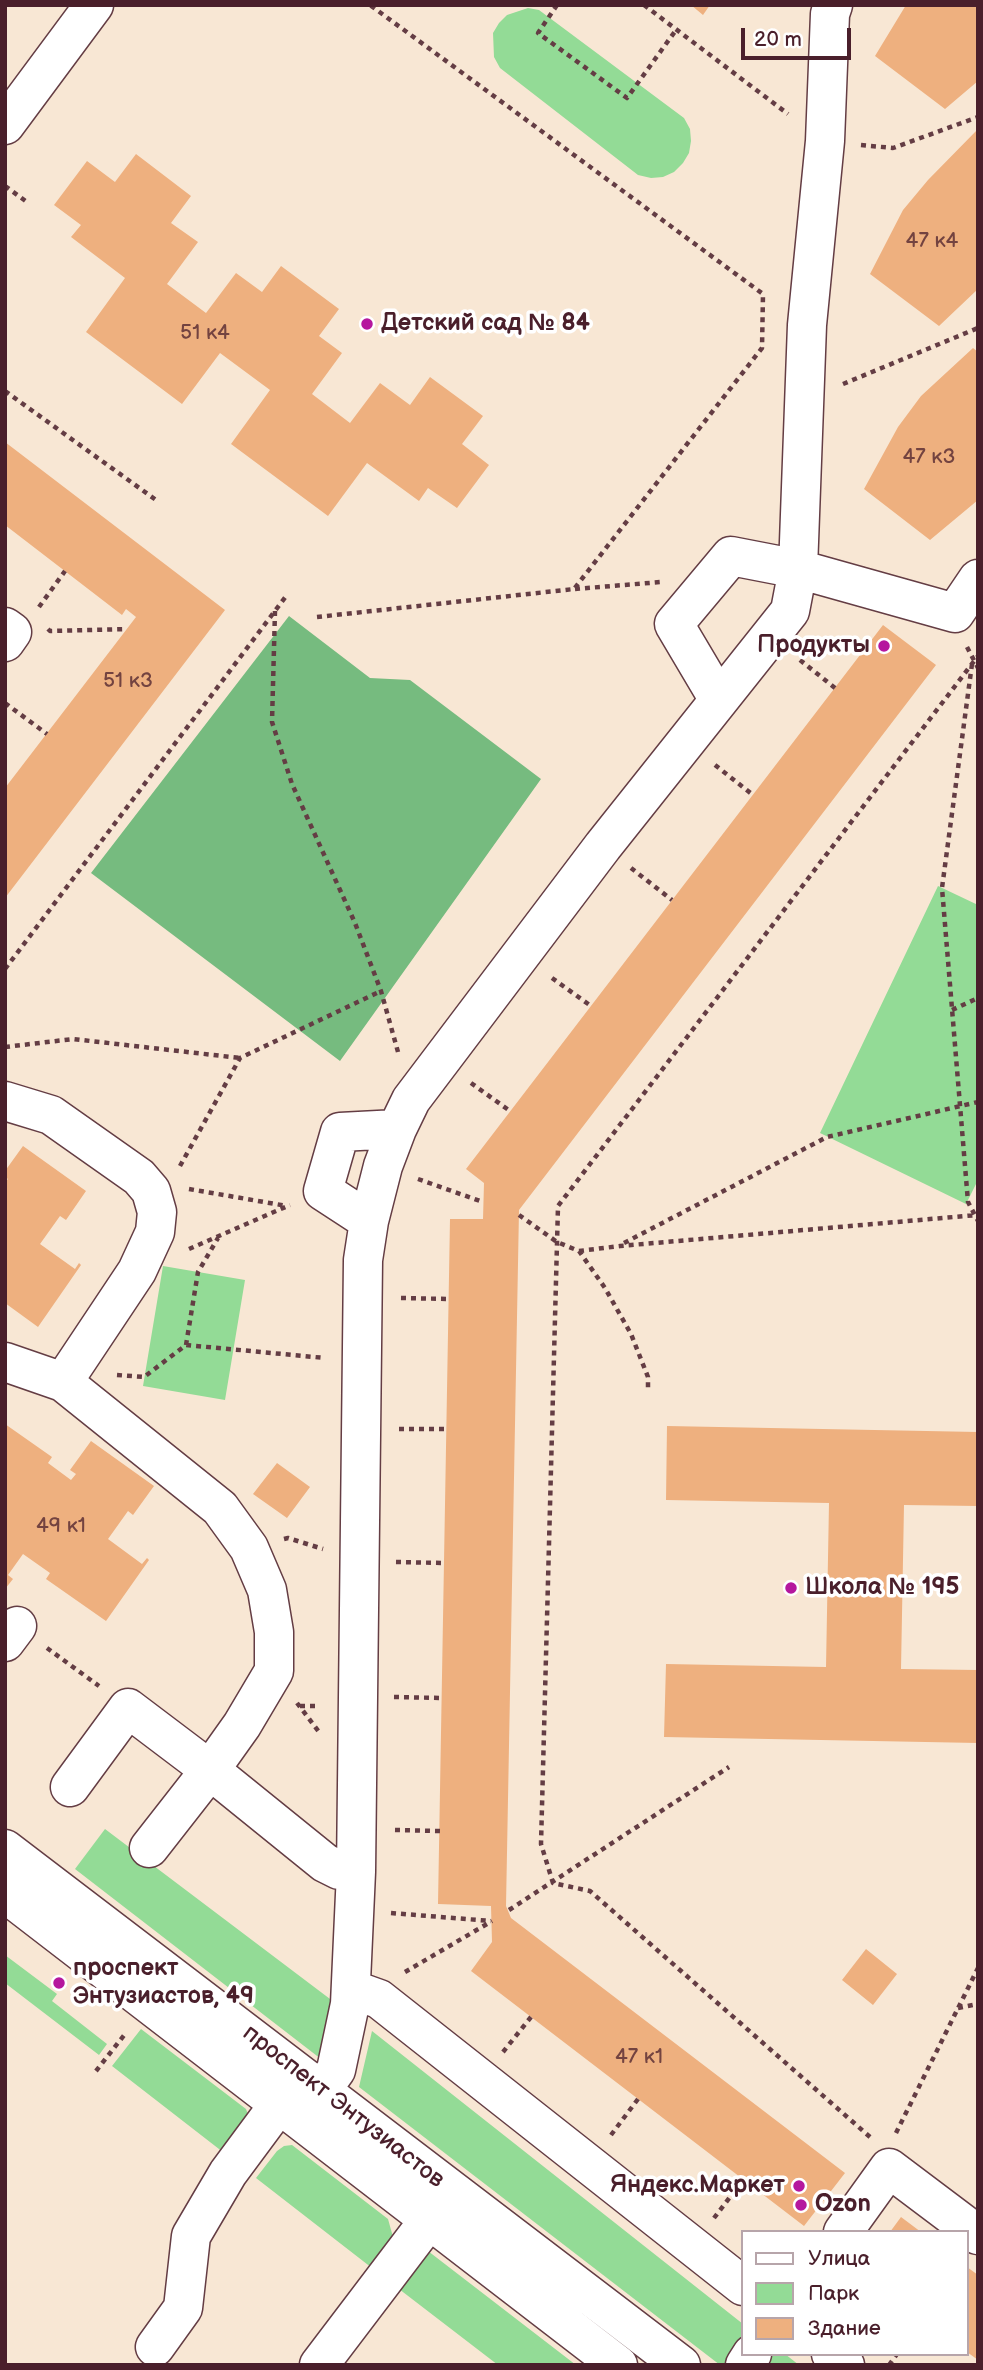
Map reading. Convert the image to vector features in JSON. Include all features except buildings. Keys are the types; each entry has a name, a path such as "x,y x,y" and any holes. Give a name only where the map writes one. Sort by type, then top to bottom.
{"street":[{"path":"5,125 94,5"},
{"path":"155,2347 183,2308 191,2236 228,2173 301,2097 336,2070 351,2004 358,1992 354,1910 363,1260 369,1221 383,1166 404,1115 441,1061 603,846 790,611 798,569 807,325 825,141 832,5"},
{"path":"719,700 674,624 731,556 798,569 955,613 978,579"},
{"path":"5,1101 51,1115 139,1177 160,1188 155,1232 137,1270 63,1382"},
{"path":"369,1221 323,1191 340,1132 404,1115"},
{"path":"5,1362 63,1382 220,1508 249,1548 267,1590 274,1632 274,1671 242,1725 149,1848"},
{"path":"70,1787 128,1708 325,1863 339,1870 356,1872"},
{"name":"проспект Энтузиастов","path":"5,1849 301,2097 440,2205 618,2365"},
{"name":"проспект Энтузиастов","path":"5,1893 301,2097"},
{"path":"358,1992 379,1999 741,2284"},
{"path":"844,2230 888,2160 978,2235"},
{"path":"318,2365 440,2205"},
{"name":"проспект Энтузиастов","path":"440,2205 681,2365"}],"path":[{"path":"370,5 764,295 762,348 575,589"},
{"path":"557,5 538,33 627,98 676,30"},
{"path":"644,5 825,141 892,148 978,117"},
{"path":"5,186 27,202"},
{"path":"804,400 978,328"},
{"path":"5,391 156,500"},
{"path":"21,627 65,571"},
{"path":"317,617 575,589 713,578"},
{"path":"5,969 287,595"},
{"path":"275,611 272,722 292,784 355,923 381,991 404,1115"},
{"path":"21,627 50,631 127,629"},
{"path":"553,1883 541,1844 558,1206 978,656"},
{"path":"972,661 942,888 968,1202 978,1221"},
{"path":"5,703 47,734"},
{"path":"685,741 752,795"},
{"path":"603,846 672,900"},
{"path":"521,954 591,1006"},
{"path":"5,1047 73,1038 240,1058 381,991"},
{"path":"952,1010 978,998"},
{"path":"240,1058 160,1188 288,1206"},
{"path":"441,1061 510,1111"},
{"path":"620,1245 827,1137 978,1101"},
{"path":"383,1166 483,1202"},
{"path":"137,1270 218,1238 323,1191"},
{"path":"519,1215 557,1242 579,1251 620,1245 976,1215"},
{"path":"186,1345 198,1272 218,1238"},
{"path":"579,1251 605,1287 631,1334 648,1377 648,1391"},
{"path":"362,1296 449,1299"},
{"path":"144,1377 186,1345 360,1362"},
{"path":"360,1428 447,1429"},
{"path":"11,1634 128,1708"},
{"path":"274,1671 357,1785"},
{"path":"359,1696 442,1698"},
{"path":"509,1910 729,1766"},
{"path":"356,1830 440,1831"},
{"path":"553,1883 590,1891 888,2160 978,1968"},
{"path":"354,1910 492,1921 358,1992"},
{"path":"957,2008 978,2004"},
{"path":"96,2071 127,2031"}],"green space":[{"path":"528,8 539,10 684,118 690,129 689,153 674,172 651,178 638,175 500,68 494,57 493,33 507,15"},
{"path":"289,616 370,678 410,680 541,779 340,1061 91,873"},
{"path":"938,886 978,905 978,1180 966,1204 820,1133"},
{"path":"163,1266 245,1280 225,1400 143,1386"},
{"path":"105,1829 338,2005 321,2059 75,1869"},
{"path":"5,1955 57,1994 52,2001 107,2044 99,2055 5,1983"},
{"path":"141,2029 246,2109 250,2120 228,2156 112,2066"},
{"path":"372,2031 741,2322 741,2345 724,2365 720,2365 359,2087"},
{"path":"292,2145 388,2219 393,2237 372,2268 256,2178 277,2151"},
{"path":"428,2251 576,2365 498,2365 399,2289"},
{"path":"772,2356 788,2356 799,2365 765,2365"}],"place":[{"name":"Детский сад № 84","path":"367,324"},
{"name":"Продукты","path":"884,646"},
{"name":"Школа № 195","path":"791,1588"},
{"name":"проспект Энтузиастов, 49","path":"59,1983"},
{"name":"Яндекс.Маркет","path":"799,2186"},
{"name":"Ozon","path":"801,2205"}]}
